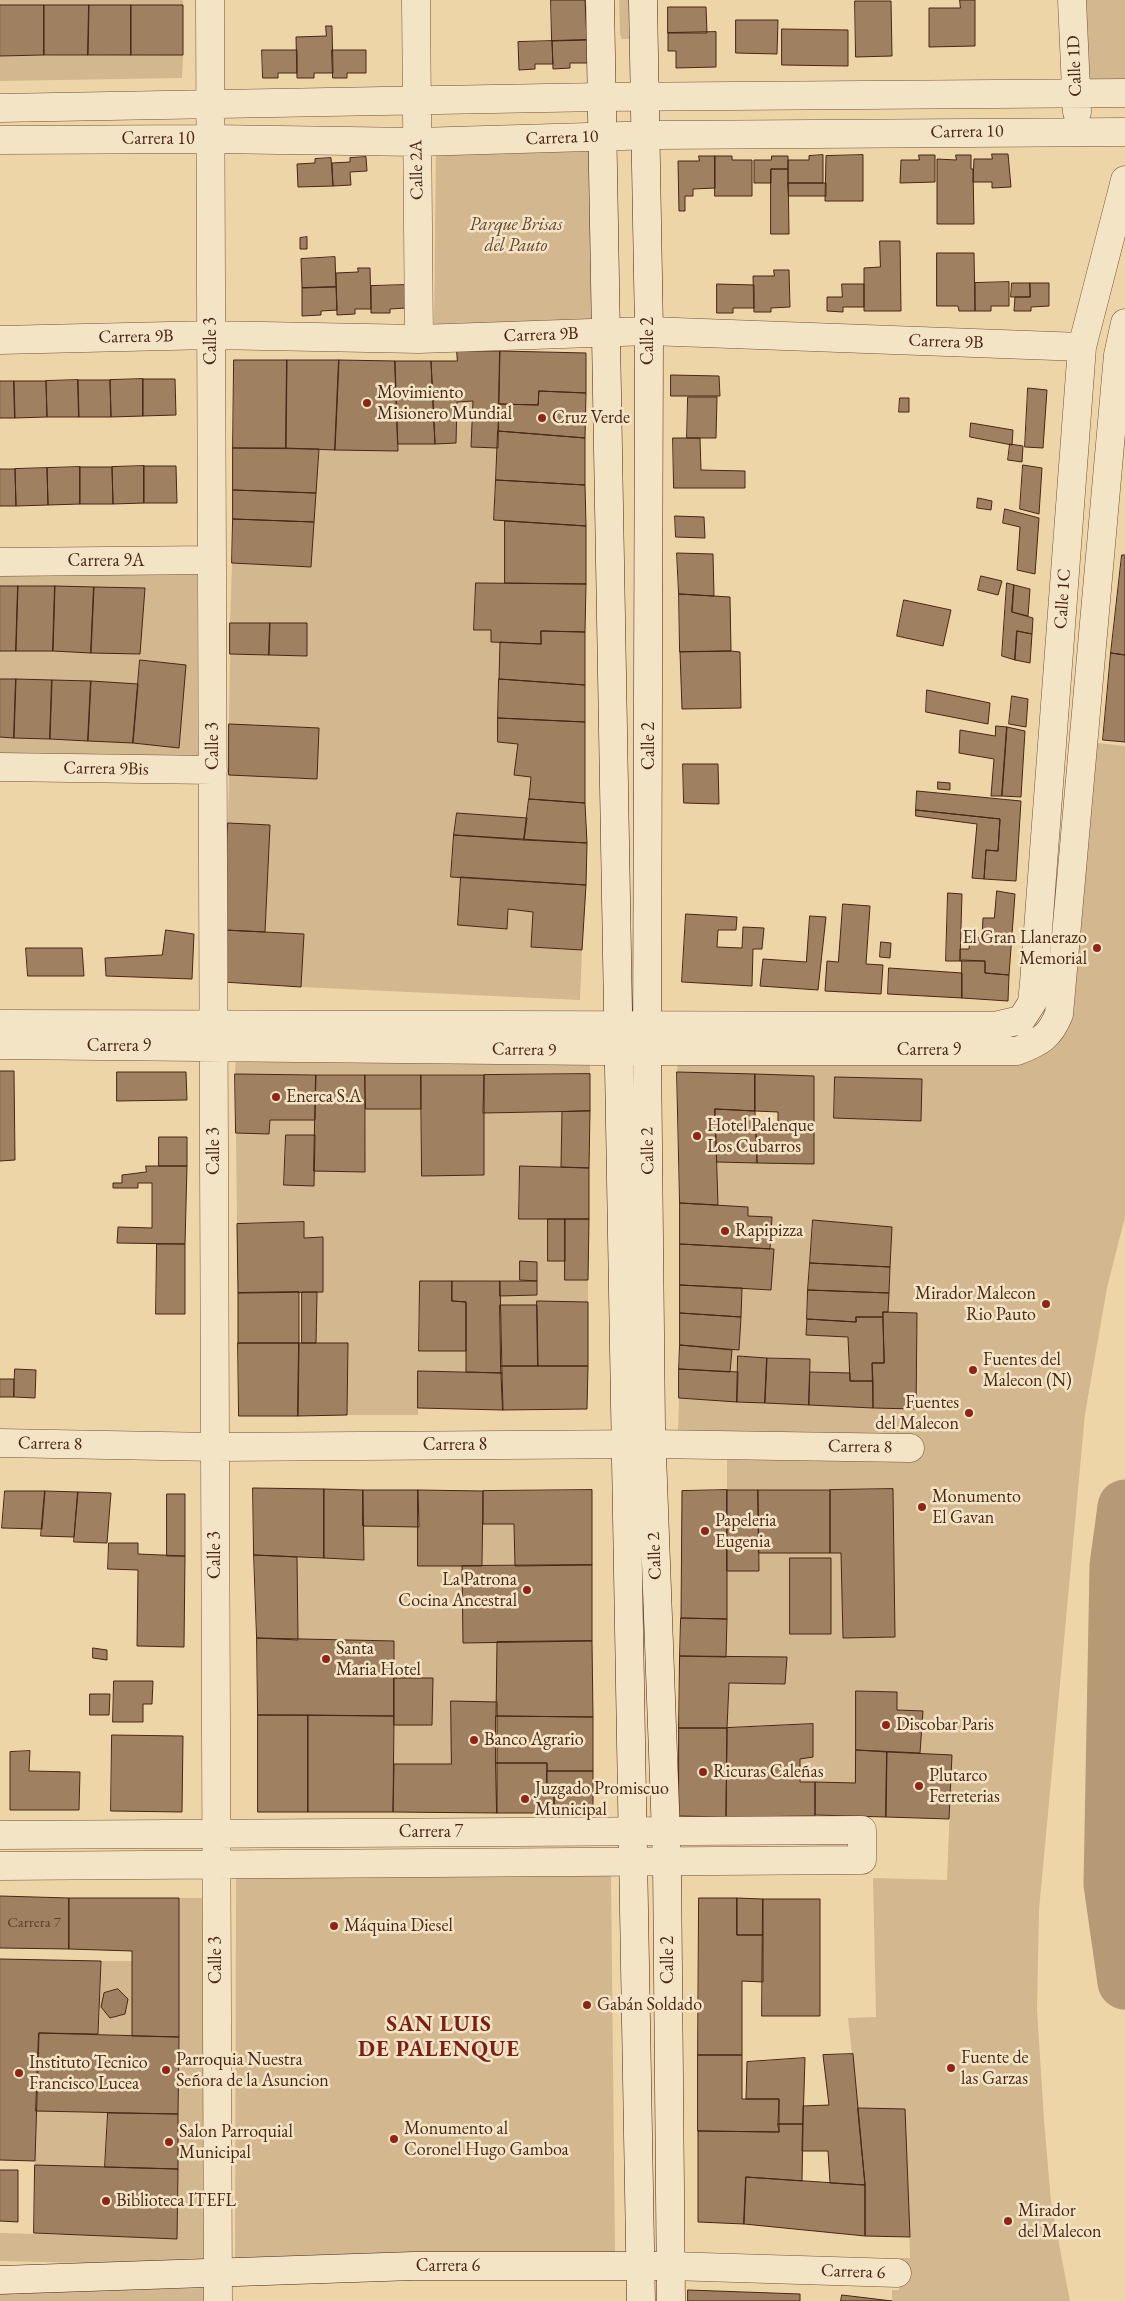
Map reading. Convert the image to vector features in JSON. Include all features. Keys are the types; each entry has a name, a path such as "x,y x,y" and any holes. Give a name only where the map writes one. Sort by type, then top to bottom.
{"street":[{"name":"Calle 3","path":"210,0 218,2301"},
{"name":"Calle 2A","path":"416,0 419,339"},
{"name":"Calle 2","path":"600,0 619,1038 639,1444 666,1830 671,2301"},
{"name":"Calle 2","path":"641,2301 633,1831 648,1038 648,331 644,0"},
{"name":"Calle 1D","path":"1072,0 1078,132"},
{"name":"Carrera 10","path":"0,108 416,102 602,97 1125,93"},
{"name":"Carrera 10","path":"0,140 211,139 417,142 603,136 1125,132"},
{"name":"Calle 1C","path":"1021,1020 1032,1003 1034,984 1082,347 1125,180"},
{"name":"Calle 1C","path":"1046,1038 1059,1014 1118,355 1125,323"},
{"name":"Carrera 9B","path":"0,340 211,335 419,339 648,331 1082,347"},
{"name":"Carrera 9A","path":"0,562 212,560"},
{"name":"Carrera 9Bis","path":"0,767 213,770"},
{"name":"Carrera 9","path":"0,1024 213,1036 648,1038 995,1026 1021,1020"},
{"name":"Carrera 9","path":"0,1046 213,1036"},
{"name":"Carrera 9","path":"648,1038 1017,1051 1046,1038"},
{"name":"Carrera 8","path":"0,1443 215,1447 639,1444 910,1448"},
{"name":"Carrera 7","path":"0,1834 862,1830 862,1860 0,1866"},
{"name":"Carrera 6","path":"0,2280 414,2266 670,2266 896,2273"}],"green space":[{"path":"0,0 183,0 183,5 0,5"},
{"path":"619,0 632,0 631,38 629,39 622,39 620,35"},
{"path":"1082,0 1125,0 1125,85 1086,85"},
{"path":"183,55 182,78 0,81 0,56"},
{"name":"Parque Brisas del Pauto","path":"595,143 598,327 434,329 436,144"},
{"path":"473,401 498,448 494,520 505,521 505,583 476,583 474,630 491,630 491,642 500,642 498,742 518,744 515,775 531,777 527,818 457,813 451,877 461,877 459,925 507,929 508,909 533,912 531,947 582,950 580,1000 301,987 304,935 265,932 269,825 228,823 229,775 317,779 319,728 229,724 230,654 307,656 307,623 230,623 232,563 311,567 319,449 398,451 398,444 456,443 457,402"},
{"path":"197,570 198,759 0,758 0,571"},
{"path":"1089,742 1125,746 1125,1217 1107,1288 1085,1414 1039,1910 1037,2010 1044,2120 1051,2202 1070,2301 892,2301 892,2290 899,2290 900,2258 910,2258 905,2109 858,2108 848,2018 876,2017 873,1878 947,1880 952,1756 920,1753 922,1711 897,1710 897,1692 856,1691 855,1783 800,1782 800,1759 813,1757 812,1724 727,1728 729,1683 785,1684 787,1657 726,1657 727,1571 759,1571 759,1553 841,1553 843,1638 895,1637 893,1489 727,1490 727,1459 917,1460 916,1439 678,1430 679,1398 916,1409 916,1313 888,1312 892,1227 813,1220 806,1335 848,1337 850,1373 810,1372 810,1359 739,1356 738,1372 730,1372 732,1350 739,1350 742,1288 771,1290 770,1249 748,1216 748,1207 718,1205 717,1162 757,1163 814,1076 677,1072 678,1056 1040,1047","holes":["835,1077 921,1079 920,1121 834,1118"]},
{"path":"236,1052 590,1055 590,1074 235,1074"},
{"path":"366,1109 421,1109 422,1175 484,1175 483,1113 562,1112 561,1167 520,1166 519,1218 548,1219 548,1261 565,1261 565,1280 588,1280 588,1302 537,1301 537,1305 500,1305 500,1296 537,1295 537,1262 520,1262 520,1280 420,1281 419,1351 466,1351 466,1372 418,1371 418,1415 347,1415 348,1343 316,1343 317,1292 323,1291 323,1237 304,1238 304,1222 237,1224 236,1133 269,1134 270,1120 315,1120 315,1135 286,1135 284,1184 314,1171 365,1172"},
{"path":"483,1524 514,1524 515,1566 483,1566"},
{"path":"363,1526 419,1527 419,1566 462,1566 463,1643 497,1642 497,1702 451,1764 394,1764 394,1725 432,1725 433,1679 394,1678 394,1641 298,1640 297,1557 324,1558"},
{"path":"236,1874 611,1875 615,2252 235,2264"},
{"path":"179,1898 214,1898 212,2266 0,2261 0,2233 177,2238"},
{"path":"101,1961 132,1961 132,2036 99,2034"},
{"path":"36,2111 108,2113 105,2167 35,2165"},
{"path":"210,2288 210,2301 0,2301 0,2292"}],"building":[{"path":"551,0 585,0 587,40 552,41"},
{"path":"960,0 975,0 975,46 929,47 929,8 960,8"},
{"path":"855,1 891,1 892,56 856,57"},
{"path":"0,5 44,5 44,55 0,56"},
{"path":"44,5 89,5 88,55 44,55"},
{"path":"89,5 131,5 131,55 88,55"},
{"path":"131,5 183,5 183,55 131,55"},
{"path":"668,7 706,7 707,33 668,33"},
{"path":"736,20 778,20 777,54 736,53"},
{"path":"326,26 332,26 333,73 314,73 314,78 297,78 296,37 326,36"},
{"path":"782,29 848,30 848,66 782,65"},
{"path":"716,32 716,67 676,68 676,51 668,51 668,33"},
{"path":"587,40 588,63 570,63 570,68 553,69 552,41"},
{"path":"552,41 553,64 535,64 535,69 519,70 518,42"},
{"path":"262,50 297,50 297,73 278,73 278,78 263,78"},
{"path":"332,50 366,50 366,73 347,73 347,78 333,78"},
{"path":"992,154 1008,154 1011,187 992,188 992,182 973,182 974,159 992,159"},
{"path":"823,155 823,183 788,183 788,160 809,160 809,156"},
{"path":"863,155 863,201 825,201 826,156"},
{"path":"919,155 935,155 935,182 900,183 901,160 919,160"},
{"path":"956,155 971,155 974,224 937,224 937,159 956,160"},
{"path":"699,156 715,156 715,188 693,189 693,196 685,196 685,211 679,211 678,161 699,161"},
{"path":"715,156 732,156 732,160 752,160 752,196 715,196"},
{"path":"772,156 788,156 788,169 771,169 771,183 754,183 754,160 771,160"},
{"path":"366,157 367,171 350,172 351,185 333,186 332,163 350,162 350,158"},
{"path":"331,158 333,186 298,187 297,164 315,163 315,159"},
{"path":"771,169 788,169 789,234 771,234"},
{"path":"788,183 826,183 826,196 789,196"},
{"path":"307,237 307,249 300,249 300,238"},
{"path":"880,241 900,241 901,311 864,311 864,268 880,267"},
{"path":"937,253 974,253 975,311 959,311 958,306 937,306"},
{"path":"335,257 336,287 302,288 301,259"},
{"path":"358,268 370,268 371,309 355,309 355,314 337,315 336,273 358,272"},
{"path":"774,270 789,270 790,307 771,308 771,312 754,312 753,276 774,276"},
{"path":"1009,282 1009,306 991,306 991,311 975,311 975,283"},
{"path":"1012,283 1030,283 1030,297 1011,297"},
{"path":"1030,283 1049,283 1049,306 1031,307 1031,311 1014,311 1015,297 1030,297"},
{"path":"717,284 754,285 754,308 733,308 733,313 717,313"},
{"path":"842,284 864,284 864,307 843,307 843,312 827,311 827,297 842,297"},
{"path":"405,285 406,308 390,309 390,313 371,313 371,286"},
{"path":"336,287 337,310 321,311 321,315 302,316 302,288"},
{"path":"457,351 500,351 498,448 471,447 473,401 457,402 456,443 435,444 431,361 457,361"},
{"path":"500,351 586,353 586,393 539,391 538,405 499,404"},
{"path":"234,360 287,360 286,448 233,448"},
{"path":"287,360 339,360 335,450 286,448"},
{"name":"Movimiento Misionero Mundial","path":"339,360 395,361 398,451 335,450"},
{"path":"395,361 431,361 435,444 398,444"},
{"path":"671,375 719,376 720,396 671,396"},
{"path":"143,379 175,379 176,415 143,416"},
{"path":"143,379 143,416 111,417 110,380"},
{"path":"78,380 110,380 111,417 79,417"},
{"path":"78,380 79,417 47,417 46,381"},
{"path":"0,381 14,381 15,418 0,418"},
{"path":"14,381 46,381 47,417 15,418"},
{"path":"1028,388 1047,390 1043,448 1025,447"},
{"name":"Cruz Verde","path":"539,391 586,393 585,438 498,431 499,404 538,405"},
{"path":"688,397 717,397 716,438 687,438"},
{"path":"900,398 909,398 909,412 899,412"},
{"path":"971,423 1013,430 1012,445 970,437"},
{"path":"498,431 585,438 585,485 496,480"},
{"path":"673,438 700,438 701,470 745,471 745,488 674,488"},
{"path":"1010,444 1023,446 1022,462 1008,460"},
{"path":"233,448 319,449 316,493 233,490"},
{"path":"1023,465 1042,468 1039,514 1020,509"},
{"path":"144,466 144,503 113,504 112,467"},
{"path":"144,466 176,466 177,503 144,503"},
{"path":"80,467 80,504 48,505 47,468"},
{"path":"80,467 112,467 113,504 80,504"},
{"path":"47,468 48,505 16,506 15,469"},
{"path":"0,469 15,469 16,506 0,506"},
{"path":"496,480 585,485 586,526 494,520"},
{"path":"233,490 316,493 314,522 233,519"},
{"path":"978,498 992,501 991,510 977,508"},
{"path":"1005,509 1039,518 1035,574 1017,570 1020,527 1003,523"},
{"path":"675,516 704,517 705,538 676,537"},
{"path":"233,519 314,522 311,567 232,563"},
{"path":"505,521 586,526 586,584 505,583"},
{"path":"677,553 713,554 714,596 679,594"},
{"path":"1122,555 1125,555 1125,655 1111,653"},
{"path":"981,576 1002,581 998,595 978,590"},
{"path":"476,583 586,584 585,632 541,631 541,644 491,642 491,630 474,630"},
{"path":"1007,583 1014,585 1012,612 1033,618 1032,634 1017,631 1015,660 1002,656"},
{"path":"1014,585 1030,589 1028,616 1012,612"},
{"path":"0,586 18,586 16,651 0,651"},
{"path":"18,586 55,586 53,651 16,651"},
{"path":"55,586 94,587 91,653 53,651"},
{"path":"94,587 145,588 140,654 91,653"},
{"path":"679,594 730,597 731,651 680,652"},
{"path":"904,600 951,610 943,646 897,636"},
{"path":"230,623 270,623 269,655 230,654"},
{"path":"270,623 307,623 307,656 269,655"},
{"path":"541,631 585,632 585,685 499,679 500,642 541,644"},
{"path":"1017,631 1032,634 1030,663 1015,660"},
{"path":"680,652 740,652 741,708 682,709"},
{"path":"1111,653 1125,655 1125,742 1103,740"},
{"path":"140,660 186,665 179,748 133,743"},
{"path":"0,679 16,679 14,738 0,737"},
{"path":"16,679 52,680 50,739 14,738"},
{"path":"499,679 585,685 585,722 498,718"},
{"path":"52,680 91,681 88,741 50,739"},
{"path":"91,681 138,684 133,743 88,741"},
{"path":"927,690 990,703 988,724 926,712"},
{"path":"1012,696 1028,699 1026,727 1009,724"},
{"path":"498,718 585,722 585,803 529,799 531,777 514,775 518,744 498,742"},
{"path":"229,724 319,728 317,779 229,775"},
{"path":"996,726 1007,727 1002,796 991,796 994,759 959,753 960,730 995,736"},
{"path":"1007,727 1025,731 1021,797 1002,796"},
{"path":"683,764 718,764 719,804 684,803"},
{"path":"938,782 950,783 950,790 938,789"},
{"path":"917,791 1021,801 1016,881 984,879 986,850 998,851 1000,819 916,810"},
{"path":"529,799 585,803 587,843 524,840"},
{"path":"916,810 1000,819 998,851 986,850 984,879 972,878 977,824 916,816"},
{"path":"457,813 527,818 524,840 454,835"},
{"path":"228,823 270,825 265,932 224,930"},
{"path":"454,835 587,843 586,885 451,877"},
{"path":"461,877 586,885 582,950 531,947 533,912 508,909 507,929 458,925"},
{"path":"997,891 1015,894 1009,975 985,973 985,961 960,961 960,949 969,949 970,937 982,938 983,918 994,918"},
{"path":"948,893 962,894 960,961 946,961"},
{"path":"843,904 870,906 866,964 883,965 881,994 825,991 827,961 838,962"},
{"path":"686,914 737,917 736,930 718,930 717,947 742,948 743,927 764,928 762,949 753,949 752,986 682,982"},
{"path":"810,916 826,917 818,990 760,986 763,959 806,962"},
{"path":"166,930 194,934 192,979 106,976 105,958 162,955"},
{"path":"224,930 304,934 301,987 223,982"},
{"path":"881,942 891,943 890,958 880,957"},
{"path":"26,948 82,948 84,976 28,976"},
{"path":"962,960 985,961 985,973 1009,975 1008,1001 962,998"},
{"path":"889,968 962,973 962,998 888,994"},
{"path":"0,1071 14,1071 15,1160 0,1161"},
{"path":"117,1072 186,1072 187,1100 117,1101"},
{"name":"Hotel Palenque Los Cubarros","path":"677,1072 755,1074 755,1111 715,1109 718,1205 680,1203"},
{"name":"Enerca S.A","path":"235,1074 316,1075 315,1120 270,1120 269,1134 236,1133"},
{"path":"590,1074 590,1111 483,1113 484,1075"},
{"path":"755,1074 814,1076 814,1164 757,1163 756,1130 778,1130 778,1112 755,1111"},
{"path":"316,1075 365,1075 365,1172 314,1171"},
{"path":"365,1075 421,1075 421,1109 366,1109"},
{"path":"421,1075 484,1075 484,1175 422,1176"},
{"path":"835,1077 922,1079 921,1121 834,1118"},
{"path":"715,1109 755,1111 757,1163 717,1162"},
{"path":"590,1111 589,1168 561,1167 562,1112"},
{"path":"286,1135 315,1135 314,1186 284,1185"},
{"path":"159,1137 187,1137 187,1166 159,1166"},
{"path":"146,1166 187,1166 185,1244 117,1243 118,1227 152,1228 152,1183 138,1183 138,1188 113,1188 113,1183 122,1183 122,1175 146,1172"},
{"path":"520,1166 589,1168 589,1219 519,1219"},
{"name":"Rapipizza","path":"680,1203 748,1207 748,1216 772,1217 770,1249 680,1244"},
{"path":"548,1219 565,1219 565,1261 548,1261"},
{"path":"565,1219 589,1219 588,1280 565,1280"},
{"path":"813,1220 892,1227 890,1267 810,1263"},
{"path":"304,1222 304,1238 323,1237 323,1292 238,1293 237,1224"},
{"path":"157,1244 185,1244 185,1314 156,1314"},
{"path":"680,1244 774,1249 771,1290 680,1285"},
{"path":"520,1261 537,1262 537,1281 520,1280"},
{"path":"810,1263 890,1267 889,1293 808,1290"},
{"path":"420,1281 452,1281 452,1301 466,1302 466,1351 419,1351"},
{"path":"452,1281 500,1281 502,1373 466,1372 466,1302 452,1301"},
{"path":"500,1281 537,1281 537,1295 500,1296"},
{"path":"680,1285 742,1288 741,1317 680,1313"},
{"path":"808,1290 889,1293 888,1312 883,1312 883,1317 856,1317 856,1322 807,1319"},
{"path":"299,1292 299,1343 238,1343 238,1293"},
{"path":"302,1292 317,1292 316,1343 302,1343"},
{"path":"537,1301 588,1302 588,1366 538,1366"},
{"path":"500,1305 537,1305 538,1366 501,1366"},
{"path":"883,1312 917,1313 916,1409 873,1408 872,1363 884,1363"},
{"path":"680,1313 741,1317 739,1350 680,1345"},
{"path":"856,1317 883,1317 884,1363 872,1363 873,1381 850,1381 848,1337 806,1335 807,1319 856,1322"},
{"path":"238,1343 299,1343 298,1416 239,1416"},
{"path":"299,1343 348,1343 347,1415 298,1416"},
{"path":"680,1345 732,1350 730,1372 679,1369"},
{"path":"738,1356 767,1358 765,1403 737,1402"},
{"path":"767,1358 810,1359 809,1405 765,1403"},
{"path":"501,1366 588,1366 587,1409 503,1410"},
{"path":"15,1369 36,1370 35,1398 14,1397"},
{"path":"679,1369 738,1372 737,1402 679,1398"},
{"path":"418,1371 502,1373 503,1410 418,1408"},
{"path":"810,1372 850,1373 850,1381 873,1381 873,1408 809,1405"},
{"path":"0,1379 14,1379 14,1397 0,1397"},
{"path":"253,1488 324,1489 324,1558 254,1555"},
{"path":"324,1489 363,1490 364,1560 324,1558"},
{"path":"893,1489 895,1637 843,1638 841,1553 830,1553 830,1490"},
{"path":"363,1490 418,1490 419,1527 363,1526"},
{"path":"418,1490 483,1491 482,1566 418,1566"},
{"path":"592,1490 592,1565 515,1566 514,1524 483,1524 483,1491"},
{"name":"Papeleria Eugenia","path":"727,1490 727,1619 681,1618 682,1491"},
{"path":"727,1490 758,1490 759,1571 727,1571"},
{"path":"758,1490 830,1490 830,1553 759,1553"},
{"path":"5,1491 45,1491 42,1529 2,1528"},
{"path":"45,1491 78,1492 74,1537 41,1536"},
{"path":"78,1492 111,1493 107,1543 74,1542"},
{"path":"167,1494 185,1494 185,1556 167,1556"},
{"path":"109,1543 138,1543 138,1554 185,1556 184,1647 137,1646 138,1570 108,1569"},
{"path":"254,1555 297,1557 298,1640 257,1638"},
{"path":"790,1558 831,1558 831,1634 790,1634"},
{"name":"La Patrona Cocina Ancestral","path":"592,1565 592,1641 463,1643 462,1566"},
{"path":"681,1618 727,1619 726,1657 680,1656"},
{"name":"Santa Maria Hotel","path":"257,1638 394,1641 394,1716 258,1715"},
{"path":"592,1641 593,1717 496,1716 497,1642"},
{"path":"93,1648 107,1650 107,1660 93,1658"},
{"path":"680,1656 787,1657 785,1684 729,1683 727,1728 679,1728"},
{"path":"394,1678 433,1678 432,1725 394,1725"},
{"path":"114,1681 153,1681 152,1704 143,1704 143,1722 113,1722"},
{"path":"856,1691 897,1692 897,1710 923,1711 920,1753 856,1750"},
{"path":"90,1694 110,1694 109,1715 90,1715"},
{"name":"Banco Agrario","path":"451,1701 497,1702 497,1813 393,1812 394,1764 451,1764"},
{"path":"258,1715 308,1715 308,1812 258,1812"},
{"path":"308,1715 394,1716 393,1812 308,1812"},
{"path":"496,1716 593,1717 593,1771 547,1771 547,1763 496,1763"},
{"path":"813,1724 813,1757 800,1759 800,1782 815,1782 815,1816 726,1817 727,1728"},
{"name":"Ricuras Caleñas","path":"679,1728 727,1728 726,1817 679,1816"},
{"path":"112,1735 183,1736 182,1812 111,1811"},
{"path":"856,1750 887,1752 886,1817 815,1815 815,1782 855,1783"},
{"path":"30,1751 29,1771 80,1772 79,1810 10,1810 10,1752"},
{"name":"Plutarco Ferreterias","path":"887,1752 952,1755 949,1819 886,1817"},
{"name":"Juzgado Promiscuo Municipal","path":"496,1763 547,1763 547,1784 554,1784 554,1813 497,1813"},
{"path":"547,1771 593,1771 593,1812 554,1813 554,1784 547,1784"},
{"path":"0,1896 69,1898 69,1949 0,1948"},
{"name":"Instituto Tecnico Francisco Lucea","path":"69,1898 179,1898 179,2037 132,2036 132,1951 69,1949"},
{"path":"699,1898 737,1898 737,1935 763,1935 763,1982 742,1981 742,2055 698,2055"},
{"path":"737,1898 763,1899 763,1935 737,1935"},
{"path":"763,1899 820,1899 820,2016 762,2016"},
{"name":"Instituto Tecnico Francisco Lucea","path":"0,1959 101,1961 98,2034 39,2033 35,2161 0,2160"},
{"path":"118,1989 128,1999 125,2014 110,2018 101,2007 104,1993"},
{"path":"39,2033 179,2037 178,2114 36,2111"},
{"path":"853,2054 865,2185 830,2183 828,2151 802,2151 803,2106 829,2105 823,2055"},
{"path":"698,2055 742,2055 742,2099 779,2099 779,2132 698,2131"},
{"path":"805,2058 803,2124 778,2124 779,2099 746,2099 747,2062"},
{"path":"858,2108 905,2109 910,2237 865,2236 865,2185"},
{"path":"108,2113 178,2114 178,2169 105,2167"},
{"path":"778,2124 803,2124 802,2181 746,2177 744,2224 698,2222 698,2131 779,2132"},
{"name":"Biblioteca ITEFL","path":"35,2165 178,2169 177,2239 34,2233"},
{"path":"0,2170 18,2170 18,2222 0,2221"},
{"path":"746,2177 865,2185 865,2236 744,2224"},
{"path":"688,2290 800,2294 800,2301 688,2301"},
{"path":"842,2295 892,2301 841,2301"}],"waterway":[{"path":"1125,1507 1117,1566 1111,1884 1125,1982"}],"place":[{"name":"Movimiento Misionero Mundial","path":"367,403"},
{"name":"Cruz Verde","path":"542,418"},
{"name":"El Gran Llanerazo Memorial","path":"1097,948"},
{"name":"Enerca S.A","path":"276,1097"},
{"name":"Hotel Palenque Los Cubarros","path":"697,1136"},
{"name":"Rapipizza","path":"725,1231"},
{"name":"Mirador Malecon Rio Pauto","path":"1046,1304"},
{"name":"Fuentes del Malecon (N)","path":"973,1370"},
{"name":"Fuentes del Malecon","path":"969,1413"},
{"name":"Monumento El Gavan","path":"922,1507"},
{"name":"Papeleria Eugenia","path":"705,1531"},
{"name":"La Patrona Cocina Ancestral","path":"527,1590"},
{"name":"Santa Maria Hotel","path":"326,1659"},
{"name":"Discobar Paris","path":"886,1725"},
{"name":"Banco Agrario","path":"474,1740"},
{"name":"Ricuras Caleñas","path":"703,1772"},
{"name":"Plutarco Ferreterias","path":"919,1786"},
{"name":"Juzgado Promiscuo Municipal","path":"525,1799"},
{"name":"Máquina Diesel","path":"334,1926"},
{"name":"Gabán Soldado","path":"587,2005"},
{"name":"Fuente de las Garzas","path":"951,2068"},
{"name":"Parroquia Nuestra Señora de la Asuncion","path":"166,2070"},
{"name":"Instituto Tecnico Francisco Lucea","path":"19,2073"},
{"name":"Monumento al Coronel Hugo Gamboa","path":"394,2139"},
{"name":"Salon Parroquial Municipal","path":"169,2142"},
{"name":"Biblioteca ITEFL","path":"106,2201"},
{"name":"Mirador del Malecon","path":"1008,2221"}],"district":[{"name":"SAN LUIS DE PALENQUE","path":"439,2038"}]}
